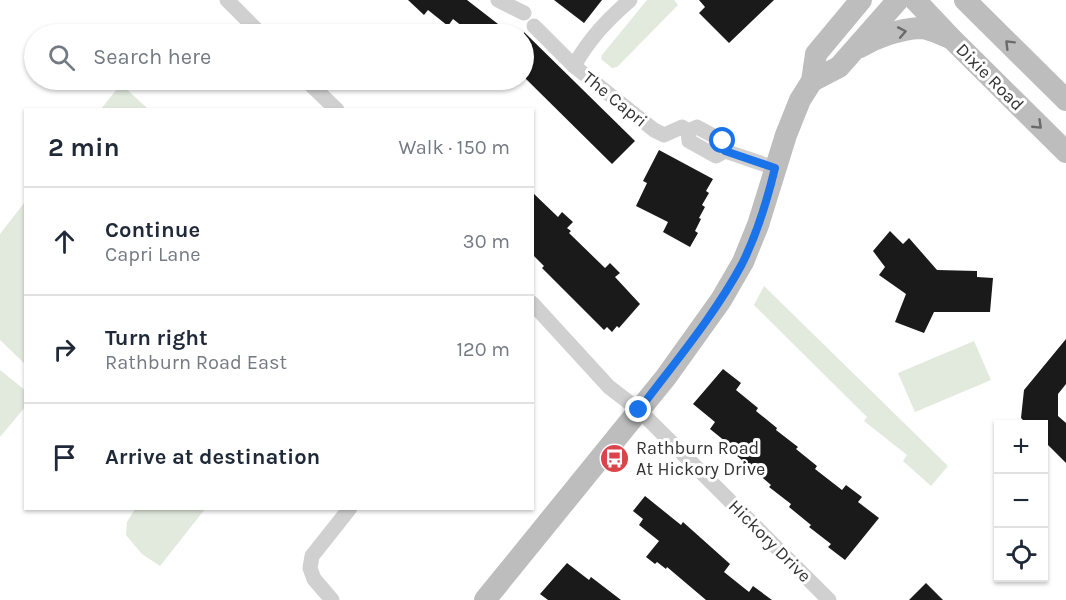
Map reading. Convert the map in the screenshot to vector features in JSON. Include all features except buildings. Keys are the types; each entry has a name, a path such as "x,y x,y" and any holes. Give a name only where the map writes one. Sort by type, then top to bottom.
{"street":[{"path":"227,0 251,24"},
{"path":"498,0 524,12"},
{"name":"The Capri","path":"574,66 584,47 602,25 630,0"},
{"path":"833,35 840,0"},
{"path":"484,600 666,376 721,300 743,262 800,100 812,81 816,54 861,0"},
{"path":"812,81 839,67 898,0"},
{"name":"Dixie Road","path":"915,0 1066,152"},
{"name":"Dixie Road","path":"973,4 1066,100"},
{"name":"The Capri","path":"534,26 574,66 654,130 664,135 682,127 688,131 697,127 723,141 725,151 775,168"},
{"path":"854,50 887,35 920,28 929,29 952,39"},
{"path":"316,90 335,108"},
{"name":"Hickory Drive","path":"534,305 609,387 639,410 830,600"},
{"path":"333,600 314,579 310,568 312,556 348,510"}],"shaded area":[{"path":"647,0 674,0 678,5 617,67 612,68 601,59 602,55"},
{"path":"116,90 127,90 147,108 102,108"},
{"path":"24,203 24,363 0,340 0,234"},
{"path":"764,286 948,466 931,486 903,461 907,455 864,421 867,417 754,305"},
{"path":"974,341 991,380 915,412 898,373"},
{"path":"0,370 24,389 24,408 0,437"},
{"path":"134,510 204,510 160,566 142,554 126,535 127,522"}],"place":[{"name":"Rathburn Road At Hickory Drive","path":"615,458"}],"route":[{"path":"639,410 721,300 743,262 768,195 775,168 725,151 723,141"}]}
